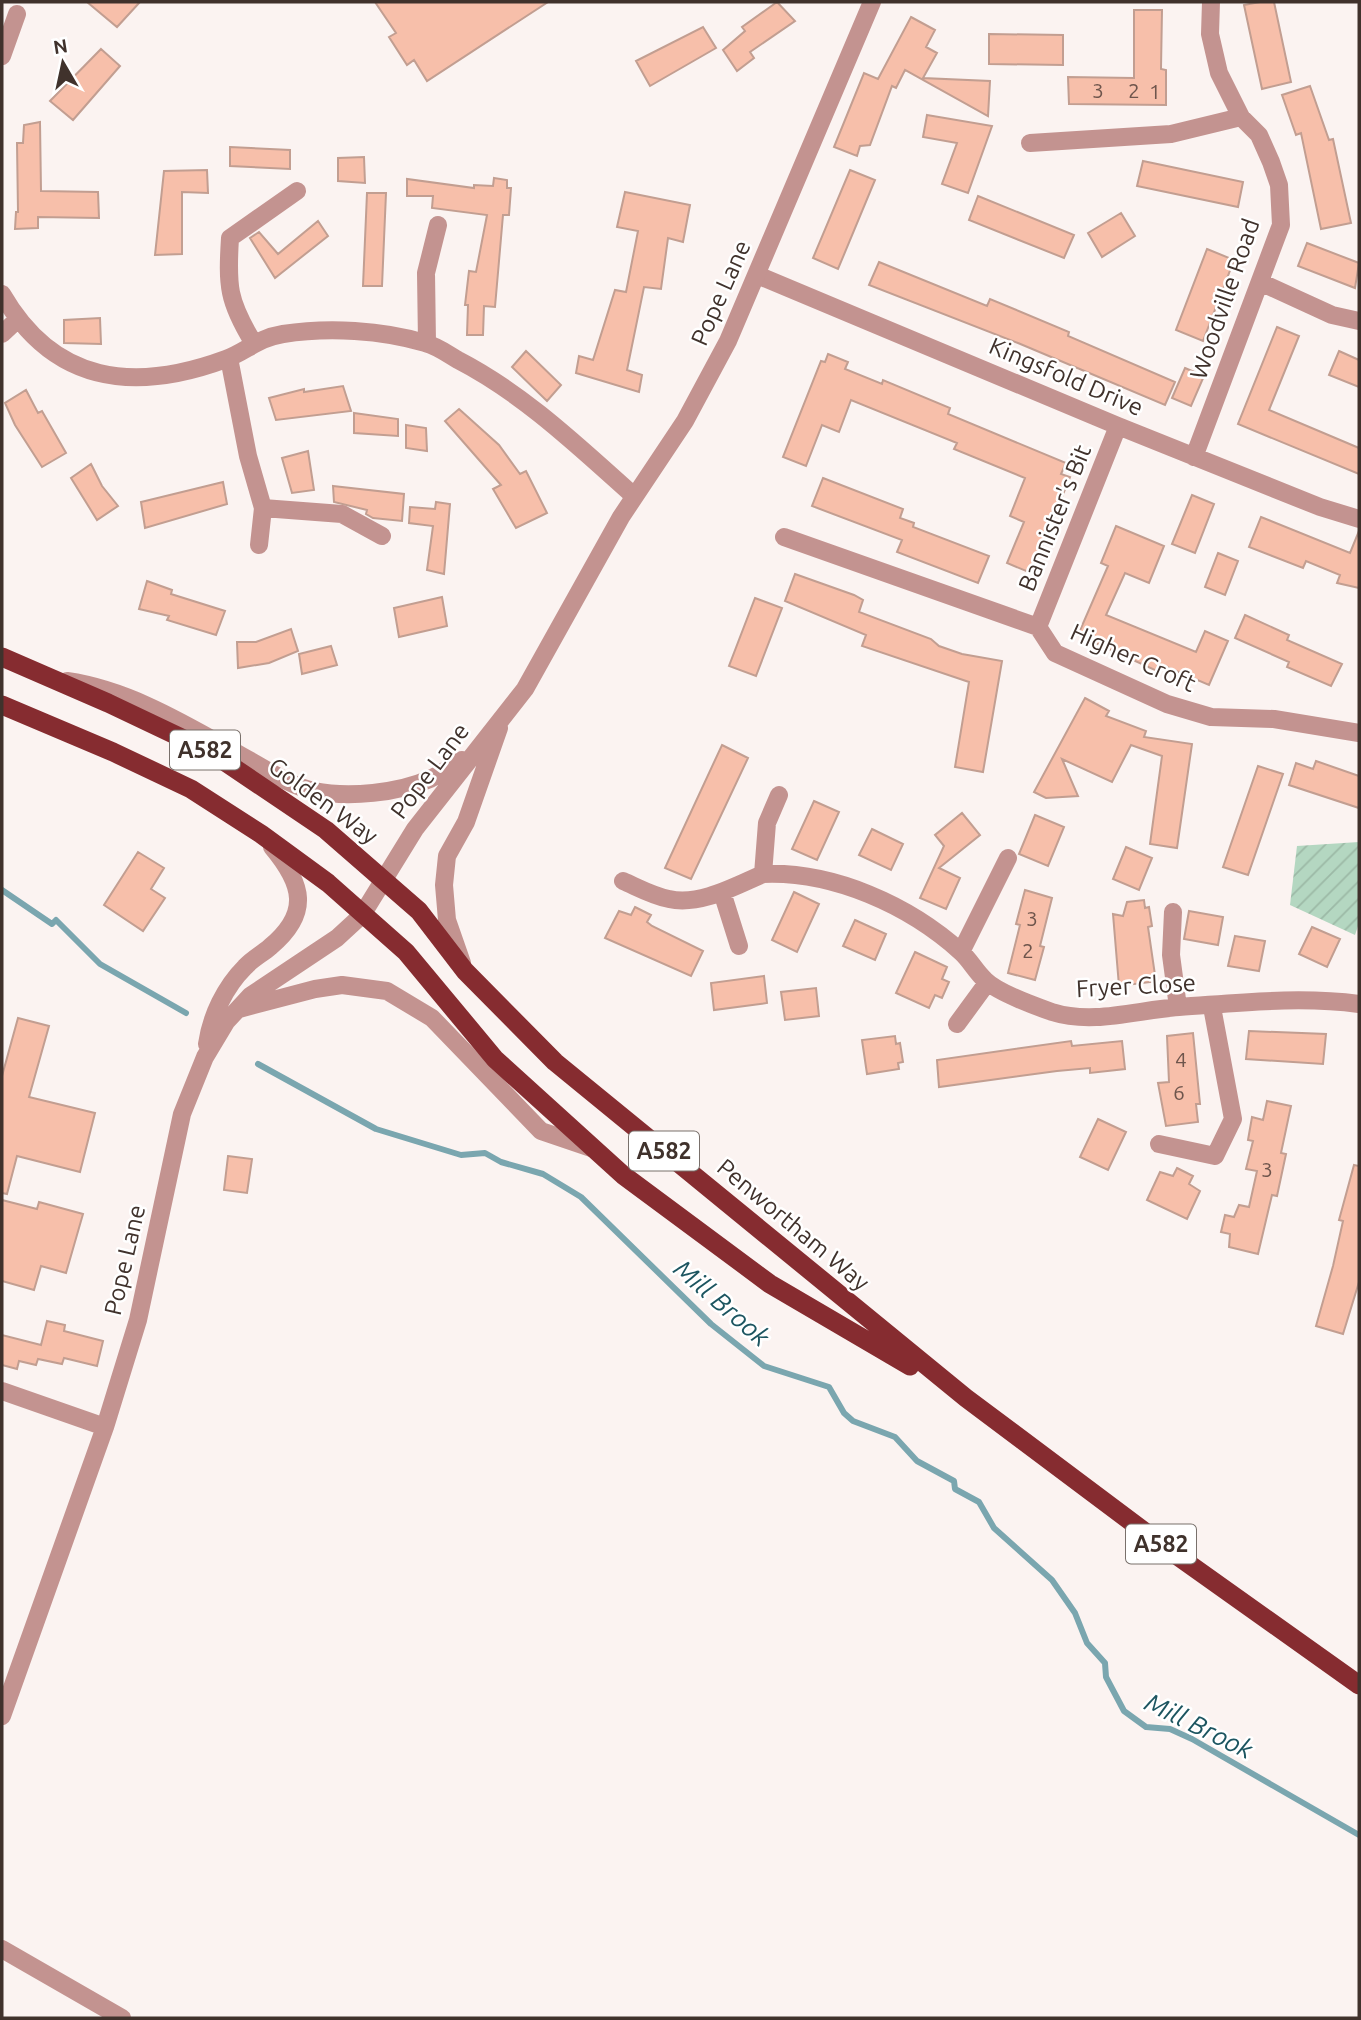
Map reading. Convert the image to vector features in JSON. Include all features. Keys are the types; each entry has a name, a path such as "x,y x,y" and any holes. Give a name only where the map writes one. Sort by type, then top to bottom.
{"highway":[{"name":"Golden Way","path":"2,657 209,751 308,816 386,880"},
{"name":"A582","path":"2,705 113,752 191,789 261,834 328,883 362,915"},
{"name":"Penwortham Way","path":"386,880 419,911 465,971 555,1062 966,1398 1165,1547 1359,1685"},
{"name":"Penwortham Way","path":"362,915 406,952 495,1059 623,1175 770,1284 966,1398"}],"street":[{"name":"Pope Lane","path":"2,1716 105,1427 138,1320 182,1114 205,1058 236,1010 250,996 337,938 362,915 415,830 525,689 634,496 685,421 727,341 872,2"},
{"name":"Woodville Road","path":"1194,457 1281,225 1279,186 1259,135 1241,117 1219,73 1210,34 1211,2"},
{"path":"2,57 17,14"},
{"path":"1030,143 1171,134 1241,117"},
{"path":"253,342 233,309 228,275 230,238 297,191"},
{"path":"426,343 425,273 438,225"},
{"name":"Kingsfold Drive","path":"757,275 1194,457 1320,507 1359,519"},
{"path":"1260,282 1332,315 1359,321"},
{"path":"2,294 17,320 47,348 76,367 113,379 183,373 229,358 253,342 284,334 348,330 426,343 485,373 568,437 634,496"},
{"path":"2,334 17,320"},
{"path":"229,358 248,456 263,508 259,545"},
{"name":"Bannister's Bit","path":"1038,627 1118,426"},
{"path":"263,508 342,514 382,536"},
{"name":"Higher Croft","path":"785,537 1038,627 1055,653 1167,704 1210,717 1274,719 1359,733"},
{"path":"43,677 93,684 135,701 313,791 351,793 394,788 429,779 472,754"},
{"path":"465,971 447,920 444,885 447,856 466,822 503,718"},
{"path":"623,881 670,900 697,899 722,892 762,874 767,822 779,795"},
{"path":"205,1058 210,1027 218,1006 246,966 272,946 294,922 299,904 296,881 261,834"},
{"path":"961,952 1008,858"},
{"name":"Fryer Close","path":"762,874 801,875 868,894 914,918 961,952 987,983 1031,1004 1077,1017 1302,999 1359,1004"},
{"path":"722,892 739,946"},
{"path":"1173,912 1171,955 1178,1007"},
{"path":"957,1024 987,983"},
{"path":"236,1010 315,989 342,985 387,990 432,1018 541,1131 594,1149"},
{"path":"1160,1144 1215,1156 1233,1119 1212,1007"},
{"path":"2,1391 105,1427"},
{"path":"2,1949 122,2018"}],"green space":[{"path":"1359,842 1359,923 1355,935 1290,905 1297,846"}],"building":[{"path":"87,2 140,2 117,27"},
{"path":"375,2 548,2 427,81 414,60 407,65 389,37 396,33"},
{"path":"777,2 795,21 750,52 754,58 737,71 723,50 745,31 742,27"},
{"path":"1274,2 1291,82 1262,89 1244,5"},
{"path":"1134,10 1162,10 1161,69 1166,70 1166,105 1069,104 1068,77 1134,78"},
{"path":"911,17 935,30 926,47 937,53 923,78 990,81 988,116 905,70 896,88 892,86 870,145 860,146 857,156 834,147 864,73 878,79"},
{"path":"703,27 716,48 650,86 636,61"},
{"path":"989,34 1063,35 1063,65 989,64"},
{"path":"101,49 120,66 73,120 50,101"},
{"path":"1310,86 1329,140 1333,139 1351,223 1321,229 1301,133 1296,135 1282,95"},
{"path":"927,115 992,126 968,193 942,184 957,143 923,137"},
{"path":"40,122 41,191 98,192 99,218 38,217 38,228 15,229 18,212 17,143 23,143 24,125"},
{"path":"230,147 290,150 290,169 230,166"},
{"path":"364,157 365,183 338,181 338,158"},
{"path":"1143,161 1243,182 1238,207 1137,186"},
{"path":"207,170 208,193 182,192 182,254 155,255 164,171"},
{"path":"850,170 875,180 838,269 813,258"},
{"path":"494,178 507,180 507,188 511,188 509,215 503,215 495,307 484,306 483,335 467,335 468,305 465,305 469,271 476,272 487,215 432,208 433,196 407,196 407,179 474,188 474,185 493,186"},
{"path":"625,192 690,205 683,242 668,238 661,289 644,287 627,370 642,375 639,392 576,373 579,356 593,360 615,290 626,292 638,231 617,227"},
{"path":"367,193 386,193 382,286 363,286"},
{"path":"978,196 1074,235 1064,258 969,220"},
{"path":"1121,213 1135,236 1102,257 1088,233"},
{"path":"318,221 328,236 275,278 250,238 259,232 278,254"},
{"path":"1307,243 1359,263 1355,288 1298,266"},
{"path":"1207,249 1234,260 1203,341 1176,330"},
{"path":"879,262 987,306 990,299 1069,332 1068,336 1175,382 1165,405 1018,343 869,285"},
{"path":"100,318 101,344 64,343 64,320"},
{"path":"1277,327 1299,336 1269,410 1359,448 1359,474 1238,424"},
{"path":"526,351 561,385 547,401 512,367"},
{"path":"1339,351 1359,360 1359,387 1329,375"},
{"path":"828,354 848,362 845,369 882,384 883,380 950,408 948,414 1066,463 1061,474 1070,477 1031,573 1007,563 1024,522 1010,516 1025,478 954,449 957,443 851,400 839,432 822,425 806,466 783,457 821,361 825,362"},
{"path":"1185,368 1204,376 1191,406 1172,398"},
{"path":"343,386 351,411 276,420 269,398 304,389 304,392"},
{"path":"26,390 38,413 42,411 66,453 42,467 15,425 5,403"},
{"path":"459,409 499,445 520,474 526,471 547,513 516,528 493,489 501,485 445,421"},
{"path":"354,413 398,419 398,436 354,433"},
{"path":"406,425 426,428 427,451 406,448"},
{"path":"308,451 314,490 292,493 282,458"},
{"path":"91,464 102,486 118,506 97,520 71,478"},
{"path":"823,478 903,509 900,518 914,523 913,527 989,556 978,583 897,552 902,540 812,506"},
{"path":"223,482 227,504 145,528 141,502"},
{"path":"333,486 404,494 402,521 373,518 366,514 367,510 334,502"},
{"path":"1192,495 1214,504 1195,553 1172,544"},
{"path":"436,502 450,504 444,574 427,570 433,526 409,523 410,507 435,509"},
{"path":"1261,517 1350,553 1359,531 1359,588 1337,583 1340,575 1306,561 1303,568 1249,547"},
{"path":"1116,526 1164,546 1149,583 1125,573 1106,615 1196,652 1205,631 1228,641 1209,685 1160,664 1157,671 1078,635 1108,566 1101,563"},
{"path":"1218,553 1238,561 1225,595 1205,587"},
{"path":"795,574 854,595 863,600 859,612 931,639 939,646 962,654 1002,661 983,772 955,767 969,682 862,646 866,635 785,601"},
{"path":"147,581 172,590 171,594 225,611 216,635 167,620 169,616 139,609"},
{"path":"442,597 447,626 399,637 394,608"},
{"path":"755,598 782,608 756,676 729,666"},
{"path":"1245,615 1289,635 1287,640 1342,664 1331,686 1287,667 1289,662 1235,638"},
{"path":"291,629 298,651 269,663 238,668 237,642 256,642"},
{"path":"331,646 337,665 302,674 299,654"},
{"path":"1085,698 1109,711 1106,716 1146,731 1144,737 1192,744 1177,848 1150,844 1162,756 1131,745 1112,782 1062,759 1078,796 1046,798 1034,792"},
{"path":"722,745 748,758 691,879 665,868"},
{"path":"1316,761 1359,776 1359,808 1289,785 1296,763 1313,769"},
{"path":"1258,766 1283,774 1248,875 1223,867"},
{"path":"814,801 839,812 817,860 792,849"},
{"path":"962,813 980,835 939,868 960,878 946,909 920,898 944,846 935,835"},
{"path":"1035,815 1064,827 1048,866 1019,854"},
{"path":"872,829 903,844 891,870 859,855"},
{"path":"1126,847 1152,858 1139,890 1113,879"},
{"path":"138,852 164,868 151,889 165,898 143,931 104,905"},
{"path":"1025,890 1052,898 1040,946 1044,947 1035,980 1008,973 1020,925 1016,924"},
{"path":"794,892 819,904 797,952 772,940"},
{"path":"1144,900 1145,908 1149,907 1152,926 1148,927 1155,975 1150,976 1151,982 1119,986 1113,914 1123,916 1127,902"},
{"path":"635,907 651,915 647,922 652,926 703,951 691,976 605,938 619,911 631,915"},
{"path":"1189,911 1223,917 1218,945 1184,939"},
{"path":"855,920 886,934 875,960 843,946"},
{"path":"1312,927 1340,939 1327,967 1299,954"},
{"path":"1235,936 1265,941 1259,971 1228,966"},
{"path":"915,952 947,967 942,979 949,982 942,998 935,995 929,1008 896,993"},
{"path":"764,976 767,1003 714,1010 711,983"},
{"path":"816,988 819,1016 785,1020 781,992"},
{"path":"18,1018 49,1026 29,1097 95,1113 80,1172 17,1156 7,1194 2,1193 2,1076"},
{"path":"1249,1031 1326,1034 1323,1064 1246,1059"},
{"path":"1193,1033 1200,1104 1196,1104 1198,1122 1166,1126 1158,1083 1169,1082 1167,1036"},
{"path":"895,1036 896,1044 900,1043 903,1062 898,1063 899,1069 867,1074 862,1040"},
{"path":"1071,1041 1072,1046 1122,1041 1125,1069 1090,1073 1090,1068 1057,1071 939,1087 937,1060"},
{"path":"1267,1101 1291,1106 1281,1153 1286,1154 1277,1196 1272,1195 1258,1254 1229,1247 1230,1234 1221,1232 1225,1215 1234,1217 1239,1205 1249,1207 1257,1171 1246,1169 1253,1141 1248,1140 1252,1117 1263,1120"},
{"path":"1098,1119 1126,1132 1108,1170 1080,1157"},
{"path":"228,1156 252,1159 247,1193 224,1190"},
{"path":"1354,1165 1359,1166 1359,1282 1343,1334 1316,1326 1333,1266 1343,1221 1339,1220"},
{"path":"1177,1168 1193,1176 1189,1184 1200,1191 1187,1219 1147,1200 1160,1172 1173,1176"},
{"path":"2,1200 37,1209 39,1202 83,1214 66,1273 41,1266 34,1290 2,1281"},
{"path":"47,1321 65,1325 64,1331 103,1341 97,1366 64,1358 62,1364 38,1359 36,1365 19,1361 17,1369 2,1365 2,1335 41,1345"}],"waterway":[{"name":"Mill Brook","path":"2,890 52,924 56,920 100,964 186,1013"},
{"name":"Mill Brook","path":"258,1064 376,1129 461,1155 485,1153 501,1162 543,1174 581,1197 711,1324 764,1366 829,1387 844,1413 853,1421 895,1437 917,1461 954,1481 955,1489 979,1502 994,1528 1052,1580 1075,1613 1087,1643 1105,1663 1106,1677 1124,1711 1146,1727 1170,1729 1192,1739 1359,1835"}]}
